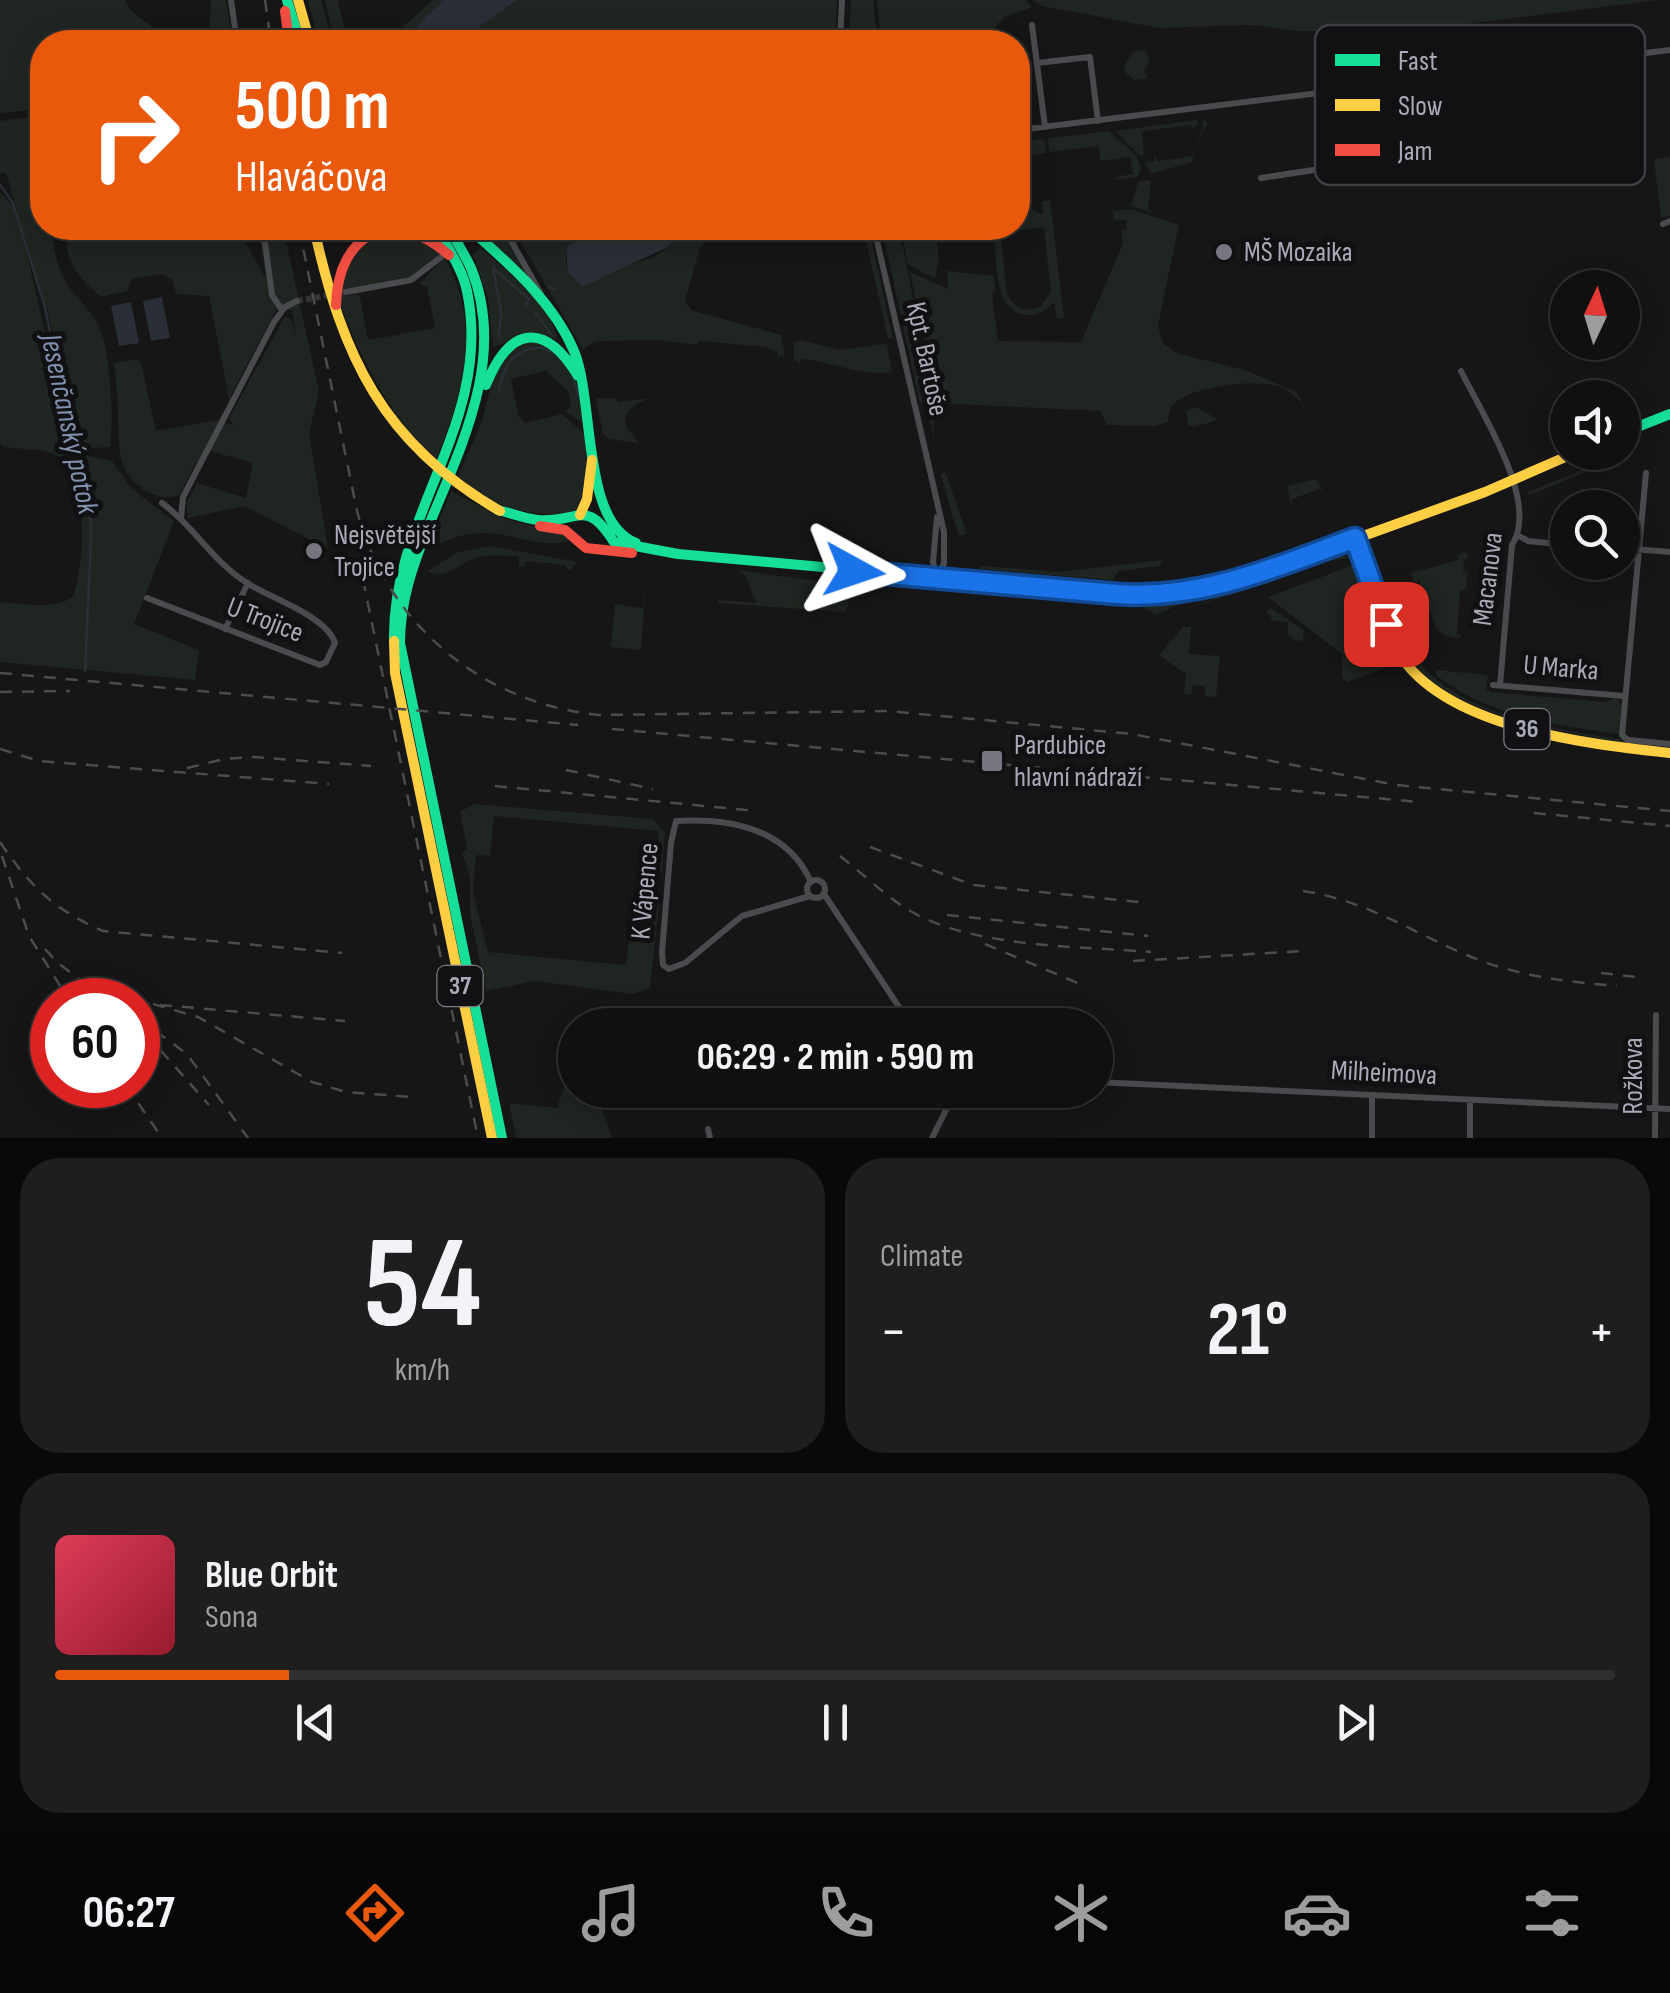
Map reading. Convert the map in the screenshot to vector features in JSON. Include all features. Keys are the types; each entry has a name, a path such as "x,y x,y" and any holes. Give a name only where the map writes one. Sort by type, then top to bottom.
{"main road":[{"path":"286,0 288,30"},
{"path":"286,0 296,30"},
{"path":"298,0 307,30"},
{"path":"317,240 329,296 375,397 414,448 450,482 526,522 564,529 575,546 660,556 678,554"},
{"path":"346,339 336,304 338,271 362,240"},
{"path":"434,240 456,265 470,303"},
{"name":"37","path":"445,240 456,258 470,303 474,342 472,375 449,461"},
{"name":"37","path":"404,688 392,650 392,607 398,577 478,404 486,362 483,310 468,261 456,240"},
{"path":"482,240 544,300 582,369 604,529 600,544 588,550"},
{"path":"559,349 561,326"},
{"path":"478,404 507,346 544,340 559,349 582,382 591,416"},
{"path":"1640,426 1670,414"},
{"path":"569,535 586,499 594,444"},
{"path":"498,510 538,520 597,518 616,543 678,554 1120,594 1174,594 1222,585 1550,464"},
{"path":"597,470 608,518 615,530 626,540 660,550"},
{"name":"37","path":"436,491 406,588 400,643 404,688 491,1138"},
{"name":"36","path":"1355,538 1397,652 1430,686 1474,709 1546,734 1602,746 1670,753"},
{"name":"37","path":"412,730 503,1138"}],"street":[{"path":"231,0 235,30"},
{"path":"841,30 842,4"},
{"path":"1032,25 1044,127"},
{"path":"1645,53 1670,50"},
{"path":"1037,63 1090,57 1098,120"},
{"path":"1030,129 1315,94"},
{"path":"1261,178 1315,170"},
{"path":"264,240 272,295 282,310"},
{"path":"511,240 544,300"},
{"name":"Kpt. Bartoše","path":"877,240 944,536 946,574 956,580"},
{"path":"346,292 412,280 440,257"},
{"path":"181,519 184,497 282,310 298,301"},
{"name":"Macanova","path":"1461,371 1519,501 1519,536 1512,545 1497,685"},
{"path":"1640,530 1646,472"},
{"name":"Kpt. Bartoše","path":"936,501 933,562 937,578"},
{"name":"U Trojice","path":"148,598 322,666 334,646 334,636 314,620 222,565 162,503"},
{"path":"1519,536 1528,541 1550,543"},
{"path":"1640,549 1670,552"},
{"path":"918,577 928,573 933,562"},
{"path":"937,578 944,563"},
{"path":"1635,580 1623,737 1670,744"},
{"path":"226,629 248,583"},
{"name":"U Marka","path":"1497,685 1624,696"},
{"name":"K Vápence","path":"822,896 806,894 742,916 679,967 669,970 664,964 662,946 675,822 729,824 770,835 789,850 811,882 822,883 822,896 899,1008"},
{"path":"806,894 811,882"},
{"name":"Rožkova","path":"1656,1014 1656,1138"},
{"name":"Milheimova","path":"1113,1083 1670,1109"},
{"path":"1372,1096 1372,1138"},
{"path":"1470,1100 1470,1138"},
{"path":"932,1138 947,1108"}],"shaded area":[{"path":"0,0 125,0 155,30 30,30 30,110 0,113"},
{"path":"211,0 226,0 230,30 210,30"},
{"path":"308,0 321,0 329,30 316,30"},
{"path":"325,0 338,0 344,30 332,30"},
{"path":"433,0 445,0 415,30 400,29"},
{"path":"445,0 517,0 475,30 415,30"},
{"path":"517,0 837,0 836,30 475,30"},
{"path":"851,0 873,0 877,30 850,30"},
{"path":"877,0 1026,0 1032,7 1004,17 993,30 880,30"},
{"path":"1032,0 1659,0 1458,25 1315,25 1315,31 1250,25 1159,28 1042,6"},
{"path":"1144,50 1150,59 1144,71 1147,79 1134,80 1124,65 1133,52"},
{"path":"30,117 30,240 53,240 65,280 98,324 109,367 110,447 79,449 49,317 18,216 73,453 112,461 132,489 174,521 134,624 199,650 195,680 0,662 0,602 47,605 73,597 82,526 76,490 62,457 4,447 0,443 0,192 17,210 6,173 0,173 0,121"},
{"path":"1203,119 1208,122 1192,162 1151,174 1145,163 1154,161 1154,156 1158,161 1192,156 1192,153 1203,129"},
{"path":"1197,120 1192,129 1191,125 1142,131 1141,157 1115,131"},
{"path":"1109,131 1136,155 1141,168 1138,177 1116,180 1115,177 1133,174 1130,157 1101,161 1098,146 1049,152 1048,138"},
{"path":"1044,139 1046,153 1030,155 1030,141"},
{"path":"1670,157 1670,216 1661,218 1654,159"},
{"path":"1151,180 1148,208 1153,213 1131,206 1138,182"},
{"path":"1050,200 1064,318 1057,319 1054,302 1034,315 1015,311 1007,304 999,283 994,240 1001,240 1007,293 1013,302 1020,308 1035,309 1051,292 1044,227 1030,229 1030,208 1043,215 1042,201"},
{"path":"1131,209 1179,225 1158,325 1163,343 1176,353 1245,370 1296,392 1319,432 1305,408 1285,389 1246,384 1214,387 1186,396 1173,405 1168,422 1155,426 1106,425 1101,411 935,403 934,439 930,418 933,379 910,272 948,289 947,271 994,276 992,294 998,341 1081,342 1123,243 1121,231 1127,229 1126,220 1114,221 1113,211"},
{"path":"67,240 244,240 266,279 261,240 286,240 319,391 309,434 328,549 244,506 188,518 186,504 197,483 246,498 253,463 210,451 195,464 180,494 165,497 150,493 131,479 120,452 114,363 137,359 141,362 156,431 219,420 234,426 229,418 285,316 291,319 296,333 292,310 276,310 229,399 209,296 176,294 172,279 163,274 132,279 127,291 101,297 74,267"},
{"path":"425,240 444,257 456,282 463,306 466,352 452,418 435,462 379,387 339,301 345,265 370,242","holes":["439,254 442,260 419,284 427,286 435,328 368,340 360,297 347,296 345,290 410,277"]},
{"path":"488,240 508,240 527,271 525,274"},
{"path":"520,240 579,240 566,247 566,265 601,267 647,259 676,240 707,240 699,250 685,301 691,310 781,335 785,355 777,358 778,353 766,347 699,341 698,345 656,340 603,341 583,350"},
{"path":"579,240 675,240 668,247 582,287 568,272 566,247"},
{"path":"866,240 872,240 893,339 888,338"},
{"path":"885,240 901,240 928,373 929,398 920,404"},
{"path":"904,240 937,240 939,259 935,278 907,264"},
{"path":"481,248 538,302 548,315 557,340 530,335 493,347 488,298 473,254"},
{"path":"162,297 170,338 151,341 143,301"},
{"path":"131,302 139,343 119,346 111,306"},
{"path":"794,342 841,350 887,345 892,372 870,372 801,359 800,364 794,359"},
{"path":"539,343 567,366 582,401 586,426 566,411 571,405 568,391 546,371 511,379 518,415 525,423 562,414 588,437 584,500 578,512 545,514 514,509 456,480 504,357 524,344"},
{"path":"617,398 618,402 650,398 632,408 626,417 628,429 638,443 609,439 603,434 596,399"},
{"path":"1197,407 1218,420 1188,425 1186,411"},
{"path":"1583,470 1591,470 1529,495 1528,492"},
{"path":"945,471 967,534 959,536 941,475"},
{"path":"1316,479 1324,493 1320,489 1292,499 1292,506 1287,486"},
{"path":"451,491 504,519 561,532 569,541 541,543 478,533 427,550"},
{"path":"491,546 577,562 570,570 565,565 526,561 524,567 519,566 519,556 491,556 475,558 446,573 428,571 458,552"},
{"path":"1465,552 1469,556 1464,560 1463,573 1468,571 1466,588 1460,592 1457,635 1461,634 1461,638 1438,630 1428,607 1424,608 1419,581 1414,582 1411,573 1458,560 1457,555"},
{"path":"1338,554 1352,558 1333,560 1160,618"},
{"path":"1269,558 1223,578 1135,588 1210,577"},
{"path":"1163,560 1160,566 1118,571 1113,580 981,569 1059,572"},
{"path":"1356,564 1390,657 1385,668 1347,682 1342,678 1342,654 1268,597"},
{"path":"736,570 832,583 835,589 849,591 848,606 844,612 718,603 756,603 745,575"},
{"path":"962,570 1112,584 960,573"},
{"path":"842,576 918,583 926,588 846,583"},
{"path":"646,581 641,650 611,647 615,604 643,608"},
{"path":"961,587 1101,600 1107,605 961,591"},
{"path":"1196,597 1156,615 1139,603"},
{"path":"1270,608 1304,630 1303,641 1292,640 1288,635 1288,622 1271,620 1271,614 1266,613"},
{"path":"1397,624 1412,653 1434,677 1460,695 1523,720 1630,744 1523,722 1469,703 1445,691 1415,665 1400,639 1394,625"},
{"path":"1183,627 1191,627 1189,654 1220,656 1216,697 1205,696 1205,686 1192,685 1191,695 1184,694 1186,674 1159,655"},
{"path":"1436,670 1488,675 1486,689 1491,692 1605,702 1616,698 1622,705 1619,734 1499,709 1455,689 1436,675"},
{"path":"474,804 653,819 665,833 662,871 657,873 659,831 494,816 490,856 476,855 473,892 488,952 626,965 630,929 650,930 653,895 660,895 650,988 633,994 535,981 486,991 470,914 470,878 462,853 467,848 460,812"},
{"path":"509,1103 601,1108 612,1138 516,1138"}],"waterway":[{"name":"Jesenčanský potok","path":"0,185 13,203 44,304 91,522 85,671"},
{"path":"499,337 501,311 493,268 529,299 527,305"},
{"path":"549,287 556,289"},
{"path":"535,312 551,334"},
{"path":"499,390 514,357 528,349 546,348"},
{"path":"545,349 553,353"},
{"path":"573,378 583,408"}],"tunnel":[{"path":"297,301 346,292"}],"railway":[{"path":"265,0 269,30"},
{"path":"301,240 357,511 371,552 416,623 446,652 517,695 557,708 600,715 888,711 1132,734 1396,785 1670,811"},
{"path":"354,536 478,1138"},
{"path":"0,673 578,725"},
{"path":"0,692 70,691"},
{"path":"612,729 1419,802"},
{"path":"0,749 39,761 329,784"},
{"path":"187,768 253,757 371,766"},
{"path":"566,770 653,789"},
{"path":"495,786 757,811"},
{"path":"1534,813 1670,826"},
{"path":"0,842 44,895 103,931 342,953"},
{"path":"870,847 973,885 1148,903"},
{"path":"2,856 29,936 55,978"},
{"path":"840,856 907,909 961,931 1025,943 1151,952"},
{"path":"1303,891 1370,910 1491,964 1544,977 1617,986"},
{"path":"947,915 1148,936"},
{"path":"985,944 1080,984"},
{"path":"45,949 78,978"},
{"path":"1133,961 1303,951"},
{"path":"1601,973 1636,977"},
{"path":"160,1005 345,1021"},
{"path":"160,1006 198,1017 312,1082 346,1092 411,1097"},
{"path":"160,1034 187,1054 248,1138"},
{"path":"160,1050 209,1105"},
{"path":"142,1108 162,1138"}],"traffic: fast":[{"path":"287,0 296,30"},
{"path":"394,641 397,595 408,552 467,383 471,338 467,291 443,240"},
{"path":"456,240 471,268 481,301 482,367 466,431 413,568 402,612 400,643 502,1138"},
{"path":"482,240 529,284 565,333 580,373 592,458 606,511 618,531 636,543"},
{"path":"486,385 505,351 528,338 553,346 578,376"},
{"path":"1640,426 1670,414"},
{"path":"498,510 538,520 588,516 614,542 678,554 1132,595 1190,591 1239,579"}],"traffic: slow":[{"path":"298,0 307,30"},
{"path":"317,240 338,317 374,392 397,426 426,457 500,511"},
{"path":"580,515 587,499 592,460"},
{"path":"1355,539 1550,464"},
{"path":"1239,579 1355,539 1392,642 1422,680 1451,700 1485,716 1562,738 1670,753"},
{"path":"394,641 395,673 492,1138"}],"traffic: jam":[{"path":"285,11 287,30"},
{"path":"336,305 339,280 347,260 364,240"},
{"path":"428,240 449,255"},
{"path":"540,526 565,530 586,548 632,553"}],"place":[{"name":"MŠ Mozaika","path":"1224,252"},
{"name":"Nejsvětější Trojice","path":"314,551"},
{"name":"Pardubice hlavní nádraží","path":"992,761"}],"route":[{"path":"854,571 1160,595 1222,585 1355,538 1386,624"}]}
